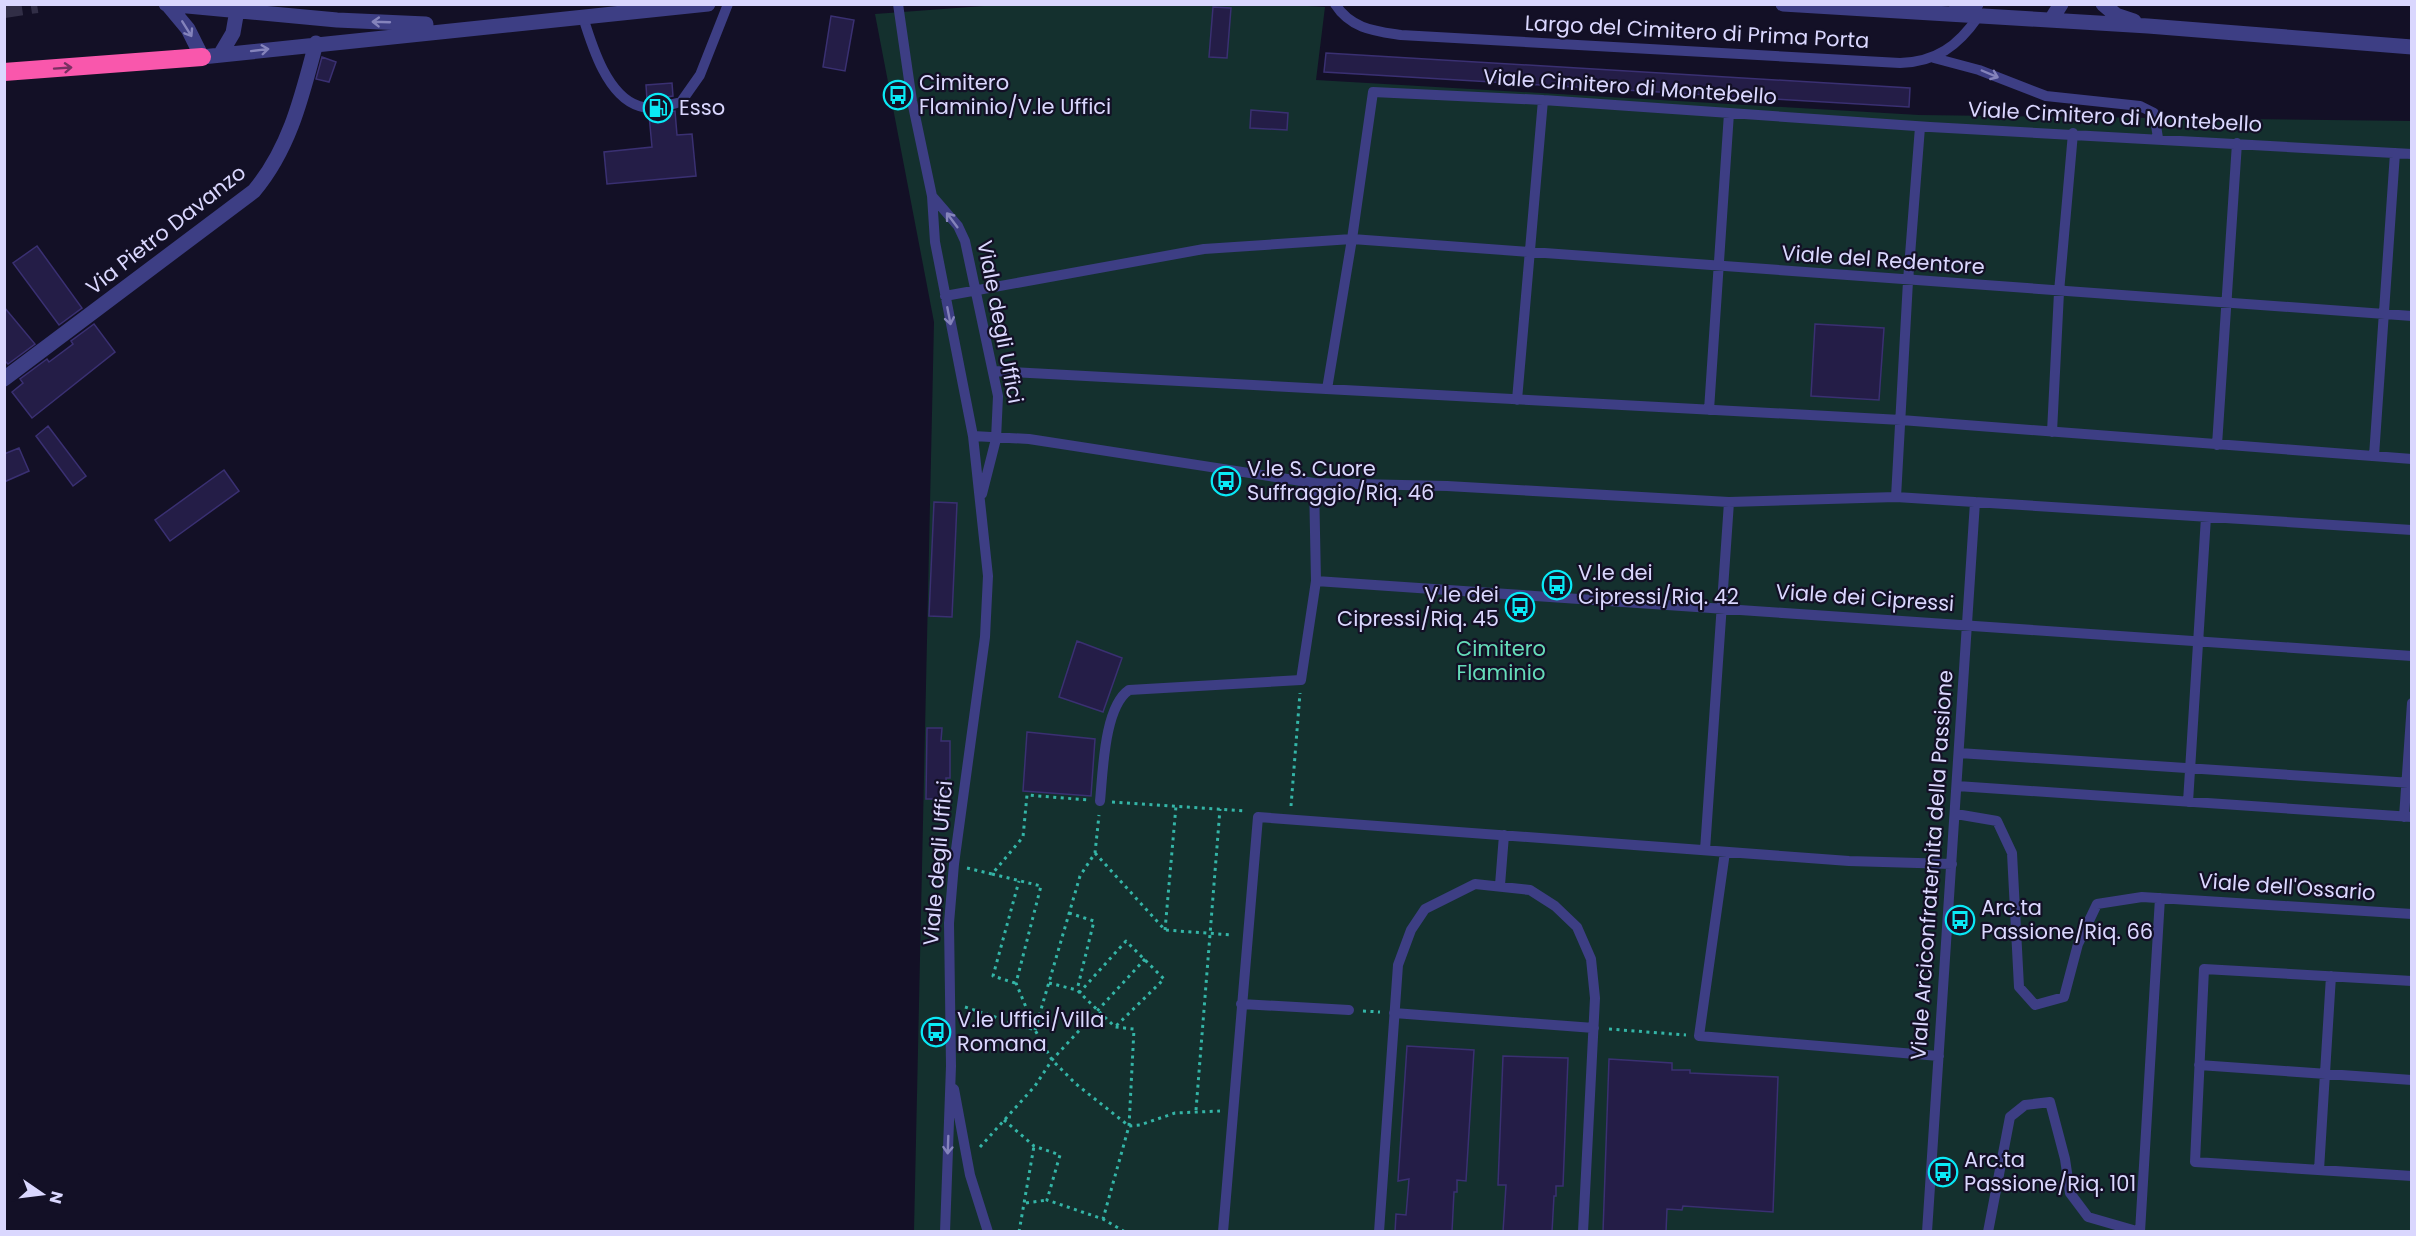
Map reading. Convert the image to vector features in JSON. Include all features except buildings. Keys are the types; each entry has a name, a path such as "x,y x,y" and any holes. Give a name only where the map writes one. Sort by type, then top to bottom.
{"highway":[{"path":"4,72 211,56"}],"street":[{"path":"211,56 316,43 708,4"},
{"path":"1784,4 1947,15 1977,11 2031,21 2148,26 2412,47"},
{"path":"2031,21 2036,4"},
{"path":"2050,21 2061,4"},
{"path":"2103,4 2116,15 2148,26"},
{"path":"167,5 219,6 237,10 337,20 482,26"},
{"path":"167,5 211,56"},
{"path":"211,56 233,33 237,10"},
{"name":"Via Pietro Davanzo","path":"4,379 207,229 254,191 279,156 291,129 316,43"}],"lane":[{"path":"583,17 592,45 610,85 638,106 658,108 681,102 700,75 728,4"},
{"name":"Viale degli Uffici","path":"898,4 912,101 932,196 935,242 972,436 988,576 987,614 954,864 949,923 951,1066 945,1232"},
{"name":"Largo del Cimitero di Prima Porta","path":"1335,4 1348,20 1359,27 1401,35 1900,63 1934,58 1952,47 1977,11"},
{"path":"1934,58 1979,70 2046,96 2140,106 2154,113 2158,138"},
{"name":"Viale Cimitero di Montebello","path":"1352,239 1373,92 1543,100 1920,127 2073,133 2412,154"},
{"path":"1517,400 1543,100"},
{"path":"1709,410 1729,113"},
{"path":"1896,497 1908,281 1920,127"},
{"path":"2052,432 2059,292 2073,133"},
{"path":"2217,445 2237,143"},
{"path":"2374,456 2394,153"},
{"name":"Viale degli Uffici","path":"932,196 962,234 993,371 999,409 996,439 981,500"},
{"path":"945,296 976,288 1204,249 1352,239 1327,389"},
{"name":"Viale del Redentore","path":"1352,239 1530,254 2412,316"},
{"path":"993,371 1900,420 2412,459"},
{"path":"972,436 1029,439 1314,483 1447,486 1729,502 1896,497 2412,530"},
{"path":"1100,801 1110,729 1118,703 1130,690 1301,680 1316,581 1314,483"},
{"path":"1705,850 1729,502"},
{"name":"Viale Arciconfraternita della Passione","path":"1927,1232 1975,502"},
{"path":"2188,802 2206,517"},
{"name":"Viale dei Cipressi","path":"1316,581 2412,656"},
{"path":"1957,786 2408,817 2412,703"},
{"path":"1959,753 2409,783"},
{"name":"Viale dell'Ossario","path":"1956,814 1997,821 2012,853 2019,987 2035,1005 2064,997 2078,944 2097,904 2142,897 2412,914"},
{"path":"1223,1232 1258,817 1849,861 1952,864"},
{"path":"1500,885 1504,835"},
{"path":"1725,852 1700,1036 1939,1056"},
{"path":"1379,1232 1398,965 1411,930 1425,909 1475,884 1530,890 1555,906 1577,927 1591,959 1595,998 1583,1232"},
{"path":"1988,1232 2010,1117 2025,1105 2050,1102 2065,1159 2070,1193 2088,1217 2140,1232 2160,898"},
{"path":"2412,981 2204,969 2195,1162 2412,1176"},
{"path":"2319,1170 2331,976"},
{"path":"1241,1004 1349,1010"},
{"path":"1394,1013 1593,1028"},
{"path":"2199,1065 2412,1080"},
{"path":"951,1066 967,1162 988,1232"}],"path":[{"path":"1290,820 1301,680"},
{"path":"992,874 1023,837 1027,795 1246,811 1258,817"},
{"path":"1035,1030 1080,876 1095,853 1100,801"},
{"path":"1165,930 1176,806"},
{"path":"1196,1110 1221,809"},
{"path":"1095,853 1165,930 1247,937"},
{"path":"954,864 1041,886 1016,983 1035,1030 1052,1060 1076,1084 1129,1126 1140,1125 1175,1113 1196,1110 1232,1112"},
{"path":"1016,983 993,976 1019,881"},
{"path":"1069,913 1094,921 1078,991"},
{"path":"1078,991 1126,941 1145,959 1164,979 1114,1027"},
{"path":"967,1162 1035,1086 1052,1060 1145,959"},
{"path":"1049,982 1078,991 1114,1027 1134,1029 1129,1126 1103,1219"},
{"path":"949,1002 1035,1030"},
{"path":"1349,1010 1394,1013"},
{"path":"1593,1028 1700,1036"},
{"path":"1004,1120 1034,1146 1060,1155 1047,1200"},
{"path":"1019,1232 1026,1203 1034,1146"},
{"path":"1026,1203 1047,1200 1103,1219 1125,1232"}],"green space":[{"name":"Cimitero Flaminio","path":"1011,4 1325,7 1316,80 1919,115 2411,121 2411,1231 914,1231 934,322 875,14"}],"tunnel":[{"path":"4,9 37,4"}],"place":[{"name":"Cimitero Flaminio/V.le Uffici","path":"898,95"},
{"name":"Esso","path":"658,108"},
{"name":"V.le S. Cuore Suffraggio/Riq. 46","path":"1226,481"},
{"name":"V.le dei Cipressi/Riq. 42","path":"1557,585"},
{"name":"V.le dei Cipressi/Riq. 45","path":"1520,607"},
{"name":"Arc.ta Passione/Riq. 66","path":"1960,920"},
{"name":"V.le Uffici/Villa Romana","path":"936,1032"},
{"name":"Arc.ta Passione/Riq. 101","path":"1943,1172"}]}
